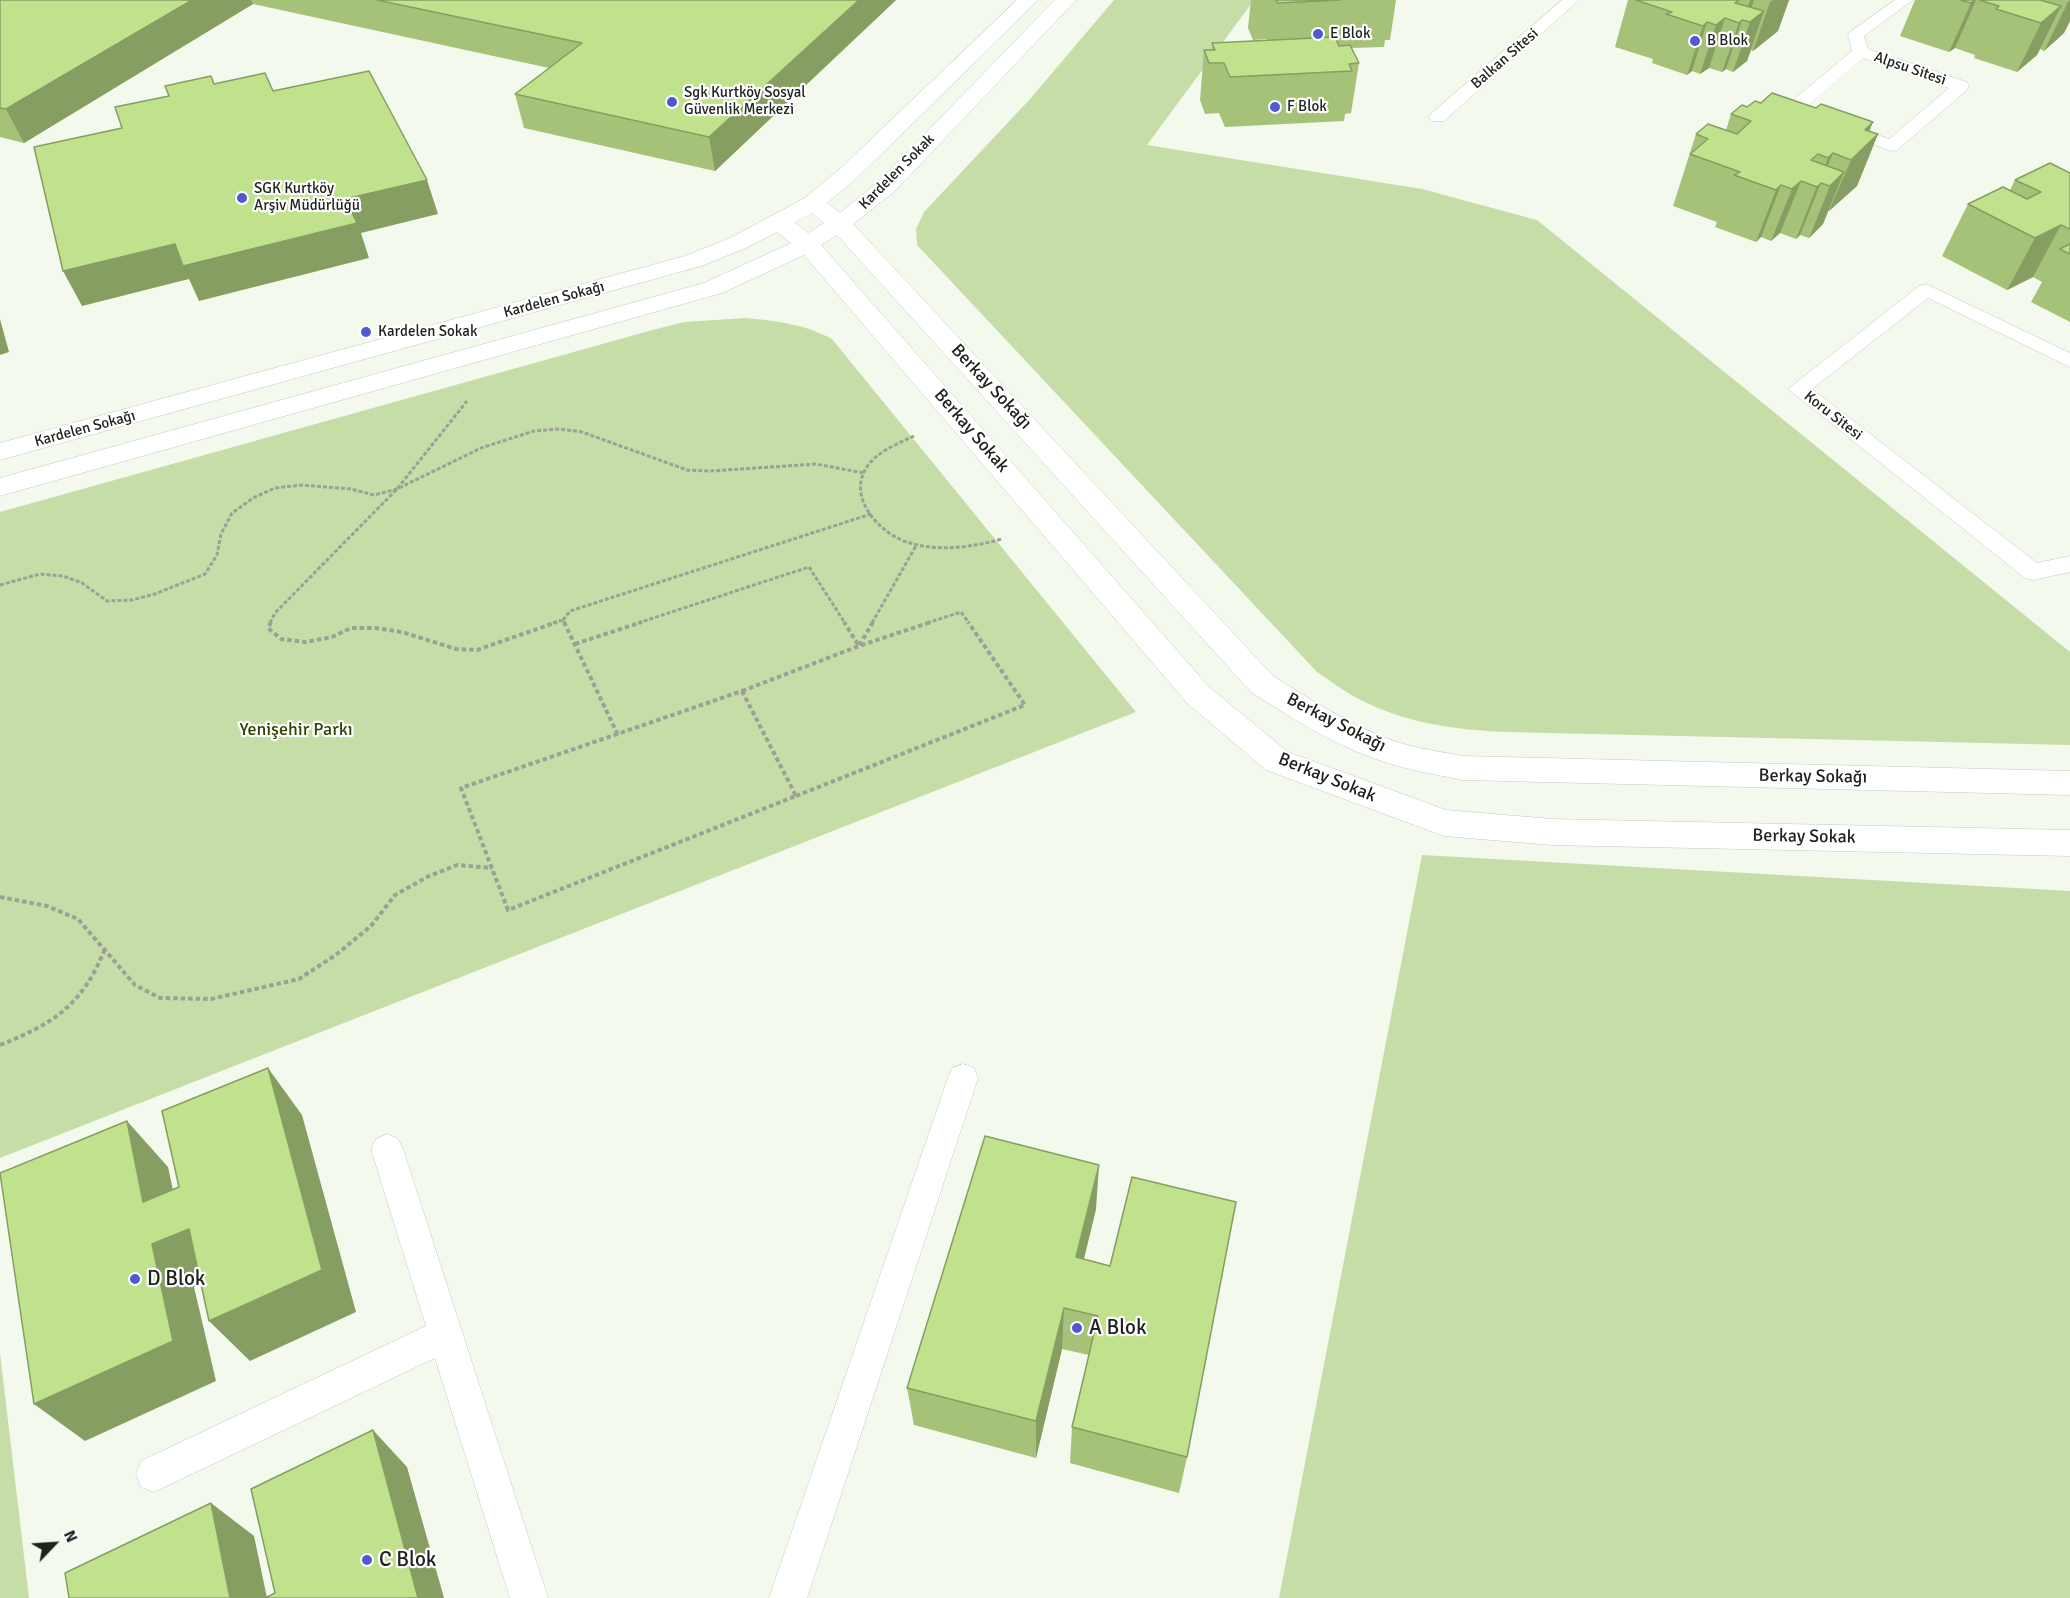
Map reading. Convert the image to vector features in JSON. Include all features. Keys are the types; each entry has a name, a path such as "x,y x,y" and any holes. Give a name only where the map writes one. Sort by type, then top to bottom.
{"street":[{"name":"Kardelen Sokağı","path":"0,452 693,261 738,243 813,202 850,172 1028,0"},
{"name":"Kardelen Sokak","path":"0,487 714,288 761,269 807,244 863,208 1066,0"},
{"name":"Berkay Sokağı","path":"813,202 840,224 1262,684 1308,713 1350,735 1402,755 1464,768 2070,783"},
{"name":"Berkay Sokak","path":"779,222 807,244 959,416 1198,695 1277,761 1444,823 1552,832 2070,843"}],"lane":[{"name":"Balkan Sitesi","path":"1438,117 1571,0"},
{"name":"Alpsu Sitesi","path":"1861,52 1856,35 1905,0"},
{"name":"Alpsu Sitesi","path":"1861,52 1950,82 1961,86 1891,146 1793,109 1861,52"},
{"name":"Koru Sitesi","path":"2070,361 1926,290 1799,389 2032,572 2070,564"},
{"path":"788,1598 963,1078"},
{"path":"387,1149 530,1598"},
{"path":"154,1474 445,1335"}],"path":[{"path":"510,346 397,489 275,613 268,628 281,639 305,642 332,637 351,628 375,628 402,632 456,649 477,650 563,620 570,611 871,514"},
{"path":"959,416 902,441 880,454 864,472 861,492 871,514 887,533 917,544 945,548 983,545 1050,523"},
{"path":"0,585 40,574 63,576 82,583 107,601 132,600 187,583 206,574 217,555 221,534 232,513 253,498 276,488 301,484 351,489 374,495 397,489 481,447 534,431 559,429 582,432 687,470 711,471 816,464 864,472"},
{"path":"859,646 917,544"},
{"path":"575,644 809,567 859,646"},
{"path":"961,612 1025,705 508,910 461,788 742,691 859,646 961,612"},
{"path":"563,620 618,735"},
{"path":"742,691 796,796"},
{"path":"0,897 47,906 78,919 135,985 160,998 211,999 299,979 337,954 371,926 395,895 427,877 457,866 492,868"},
{"path":"0,1045 28,1034 69,1009 90,983 105,949"}],"green space":[{"path":"1114,0 1254,0 1147,145 1422,189 1537,220 2070,652 2070,745 1506,732 1468,729 1431,724 1394,714 1353,696 1317,672 917,245 916,229 924,212 1030,99"},
{"name":"Yenişehir Parkı","path":"746,318 801,327 832,339 1136,712 0,1158 0,512 649,331 684,322"},
{"path":"1422,855 2070,891 2070,1598 1279,1598"},
{"path":"0,1353 29,1598 0,1598"}],"building":[{"path":"0,0 192,0 6,109 0,108"},
{"path":"377,0 859,0 709,137 515,94 582,43"},
{"path":"1276,0 1340,0 1278,3"},
{"path":"1636,0 1739,0 1735,3 1764,11 1750,22 1742,20 1739,23 1725,18 1716,25 1707,22 1703,26 1666,14 1672,12"},
{"path":"1979,0 2040,0 2061,6 2041,23 1996,9 1999,6"},
{"path":"1335,37 1339,46 1350,45 1359,63 1349,64 1352,71 1230,77 1224,63 1209,63 1204,50 1215,50 1212,43"},
{"name":"SGK Kurtköy Arşiv Müdürlüğü","path":"369,71 427,180 345,199 357,223 183,266 175,244 63,271 34,147 122,128 115,107 169,96 165,86 211,76 214,84 265,73 273,91"},
{"path":"1772,93 1816,108 1821,104 1873,122 1865,130 1878,134 1851,160 1833,153 1828,158 1818,154 1811,160 1844,172 1830,186 1821,183 1817,187 1801,181 1792,189 1781,185 1776,190 1734,175 1740,172 1690,154 1708,139 1696,134 1708,124 1737,134 1751,121 1731,114 1742,105 1747,107 1755,101 1761,103"},
{"path":"2050,163 2070,173 2070,229 2061,225 2035,238 1968,204 2003,187 2027,199 2041,192 2015,180"},
{"path":"2070,244 2070,254 2060,249"},
{"path":"268,1068 322,1270 209,1321 189,1229 152,1244 173,1341 34,1404 0,1173 127,1121 143,1202 179,1187 162,1111"},
{"name":"A Blok","path":"985,1136 1099,1165 1076,1257 1110,1266 1132,1177 1236,1202 1187,1457 1072,1427 1098,1316 1064,1308 1036,1421 907,1388"},
{"path":"373,1430 418,1598 265,1598 275,1593 251,1489"},
{"path":"211,1503 230,1598 69,1598 65,1573"}],"place":[{"name":"E Blok","path":"1318,34"},
{"name":"B Blok","path":"1695,41"},
{"name":"Sgk Kurtköy Sosyal Güvenlik Merkezi","path":"672,102"},
{"name":"F Blok","path":"1275,107"},
{"name":"SGK Kurtköy Arşiv Müdürlüğü","path":"242,198"},
{"name":"Kardelen Sokak","path":"366,332"},
{"name":"D Blok","path":"135,1279"},
{"name":"A Blok","path":"1077,1328"},
{"name":"C Blok","path":"367,1560"}]}
